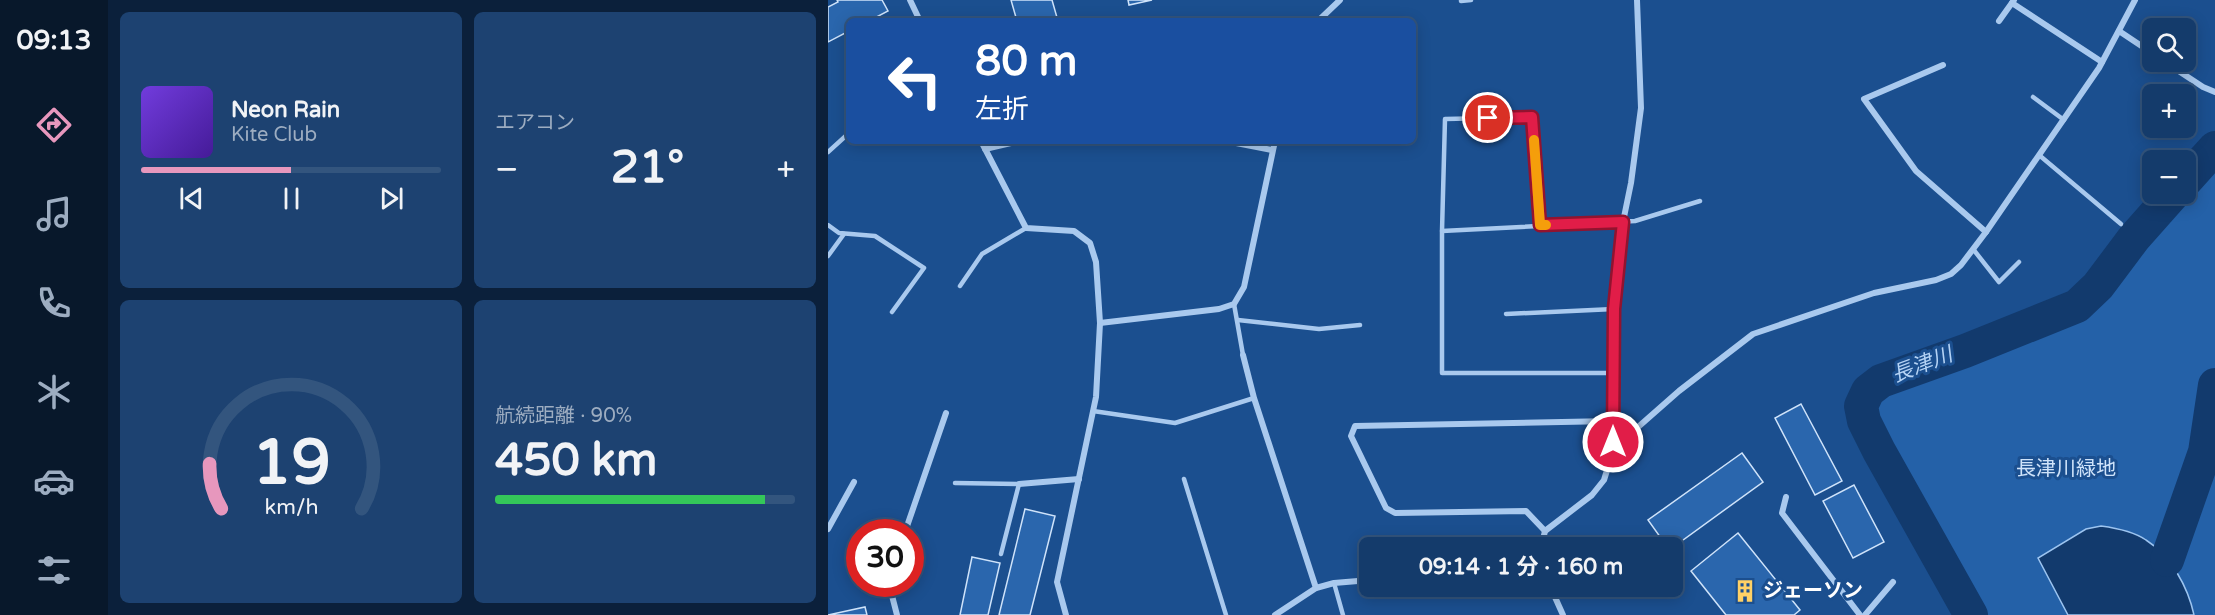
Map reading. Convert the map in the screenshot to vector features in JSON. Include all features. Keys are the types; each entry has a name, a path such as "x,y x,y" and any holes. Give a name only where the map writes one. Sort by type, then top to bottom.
{"street":[{"path":"910,0 919,18"},
{"path":"1321,18 1340,0"},
{"path":"1544,537 1545,531 1592,495 1604,480 1613,442 1614,309 1623,222 1631,183 1641,108 1637,0"},
{"path":"1613,442 1629,435 1679,391 1754,334 1874,293 1936,280 1951,274 1986,232 2064,120 2102,62 2135,0"},
{"path":"1999,21 2013,1 2102,62"},
{"path":"2119,31 2142,46"},
{"path":"1943,65 1864,99 1916,171 1986,232"},
{"path":"2180,72 2215,92"},
{"path":"982,144 1026,228 1074,231 1090,243 1096,262 1100,323 1096,397 1057,582 1066,615"},
{"path":"985,149 1007,144"},
{"path":"1241,144 1272,150"},
{"path":"1100,323 1219,309 1234,304 1244,287 1274,144"},
{"path":"1243,355 1254,398 1316,588"},
{"path":"909,519 946,413"},
{"path":"1545,531 1526,511 1395,513 1386,508 1351,436 1355,426 1612,421"},
{"path":"1019,484 1079,479"},
{"path":"828,529 854,482"},
{"path":"1786,497 1782,513 1862,615 1893,582"},
{"path":"1275,615 1316,588 1334,583 1359,581"},
{"path":"892,597 897,615"},
{"path":"1556,597 1563,615"}],"lane":[{"path":"1461,1 1471,0"},
{"path":"2033,97 2064,120"},
{"path":"1540,225 1532,117 1445,119 1442,373 1613,373"},
{"path":"828,152 846,136"},
{"path":"2039,155 2121,224"},
{"path":"1442,231 1635,221 1700,201"},
{"path":"828,225 839,233 875,236 924,268 892,312"},
{"path":"960,286 982,254 1026,228"},
{"path":"828,256 844,234"},
{"path":"1973,249 1999,282 2019,262"},
{"path":"1234,304 1243,355"},
{"path":"1506,314 1614,309"},
{"path":"1238,320 1319,329 1360,325"},
{"path":"1093,411 1175,423 1254,398"},
{"path":"1185,479 1226,615"},
{"path":"956,483 1019,484 1001,554"},
{"path":"1334,583 1343,615"}],"green space":[{"name":"長津川緑地","path":"2215,153 2215,615 1978,615 1871,417 1872,398 1878,390 1887,385 2078,303 2169,204 2196,204 2196,175"}],"shaded area":[{"path":"2101,526 2130,532 2155,547 2171,563 2183,583 2194,615 2068,615 2038,558 2086,529"}],"building":[{"path":"837,0 882,0 888,11 875,18 846,18 846,33 828,42 828,7 838,2"},
{"path":"1011,0 1052,0 1057,18 1016,18"},
{"path":"1128,0 1152,0 1129,5"},
{"path":"1801,404 1842,481 1815,495 1775,418"},
{"path":"1742,453 1763,482 1683,540 1683,537 1660,537 1648,520"},
{"path":"1854,485 1884,542 1853,558 1823,501"},
{"path":"1025,509 1055,516 1030,615 999,615"},
{"name":"ジェーソン","path":"1738,533 1800,610 1794,615 1726,615 1691,571"},
{"path":"972,557 1000,563 988,615 960,615"},
{"path":"865,607 867,615 828,615"}],"waterway":[{"name":"長津川","path":"2196,169 2215,148"},
{"name":"長津川","path":"1971,615 1864,421 1861,406 1868,391 1881,381 1965,351 2077,306 2098,286 2134,238 2164,204"},
{"path":"2167,560 2205,452 2215,385"}],"slow traffic":[{"path":"1534,140 1540,225 1546,225"}],"place":[{"name":"ジェーソン","path":"1745,591"}],"route":[{"path":"1488,118 1532,117 1540,225 1623,222 1614,309 1613,442"}]}
